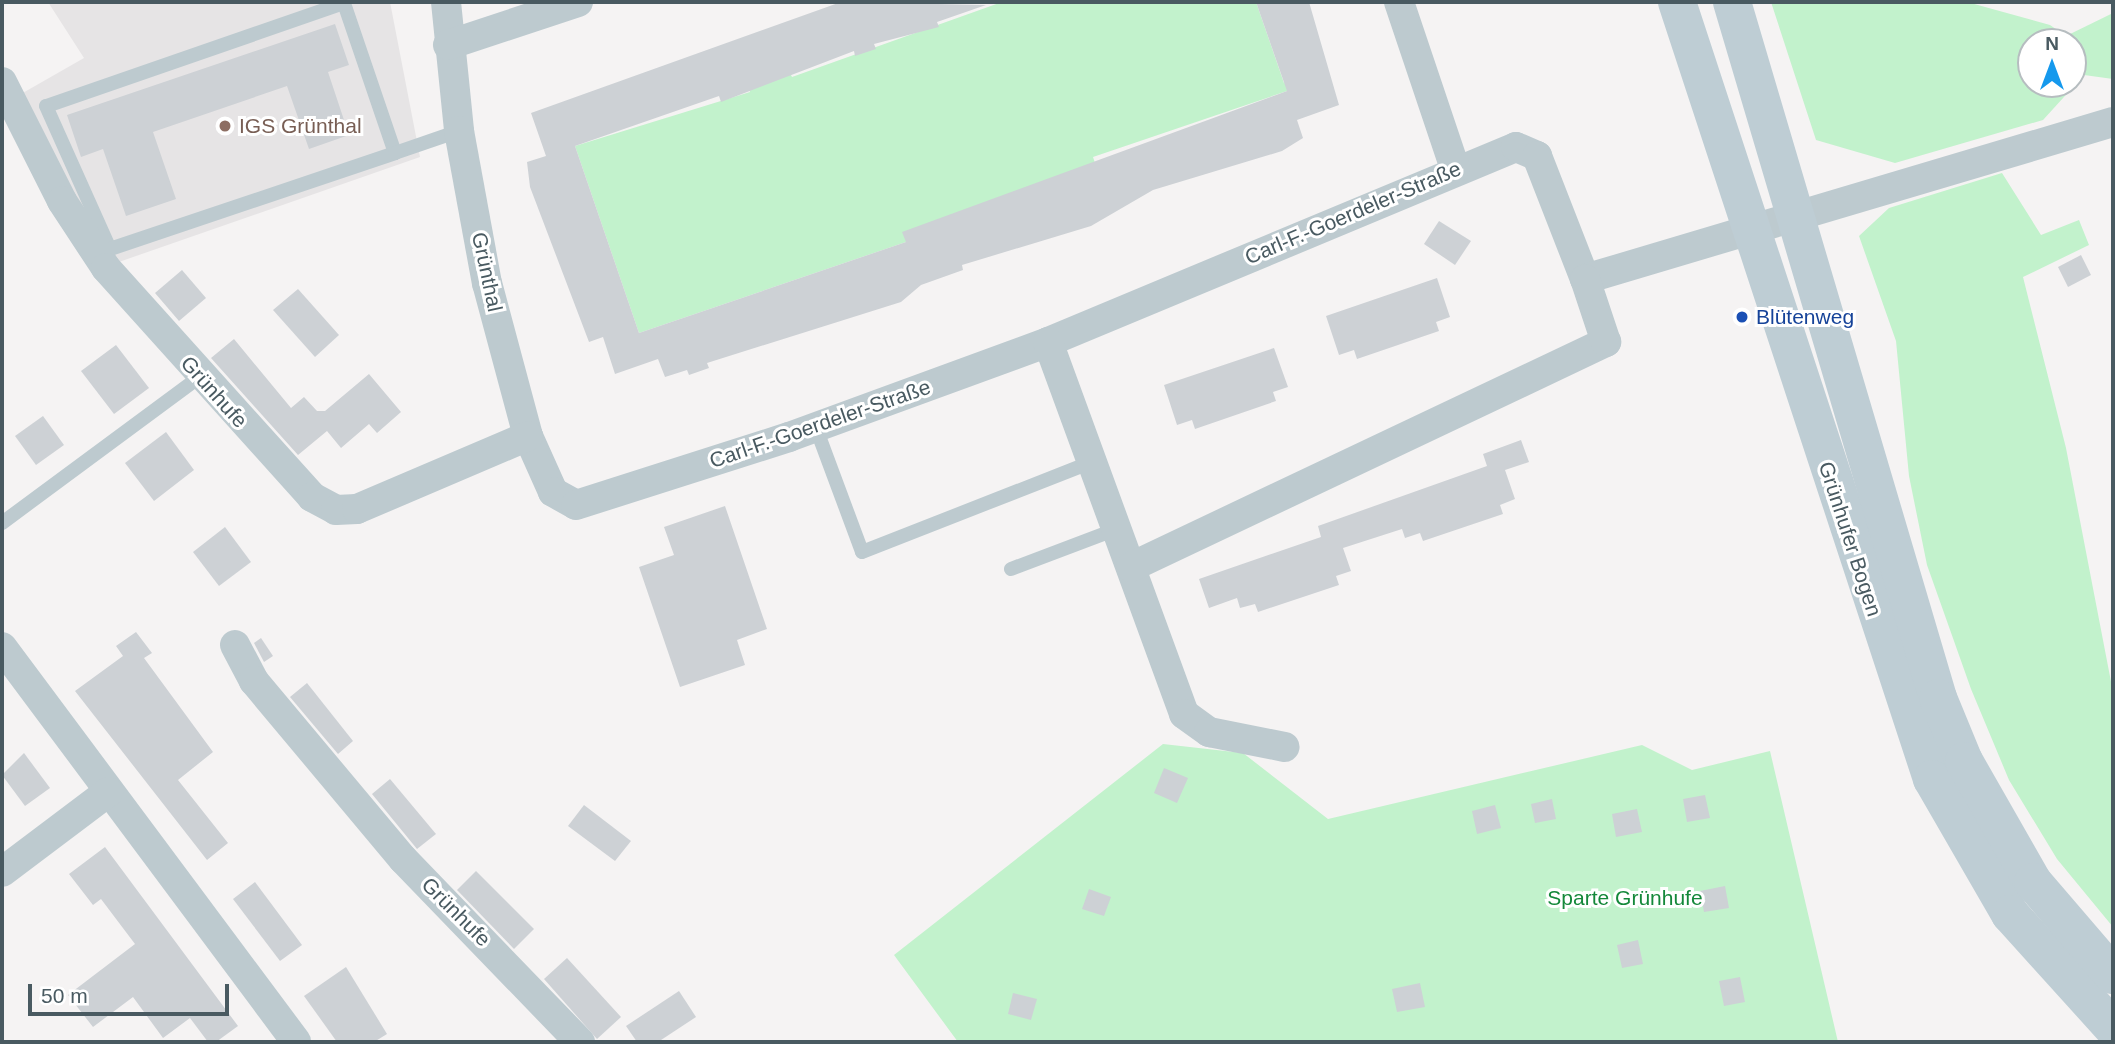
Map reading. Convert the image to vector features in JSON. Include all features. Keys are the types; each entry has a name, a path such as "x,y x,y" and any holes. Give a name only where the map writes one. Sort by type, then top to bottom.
{"main road":[{"name":"Grünhufer Bogen","path":"1677,2 1933,779 2010,914 2113,1028"},
{"name":"Grünhufer Bogen","path":"1732,2 1798,213 1891,549 1954,736 2033,882 2113,975"}],"street":[{"name":"Grünthal","path":"446,2 447,45 459,131 487,283 528,436 553,492 576,505 591,501"},
{"path":"447,45 579,2"},
{"path":"1399,2 1455,168"},
{"name":"Grünhufe","path":"2,82 62,201 106,268 199,377 312,497 336,510 357,509 528,436"},
{"path":"1584,279 1798,213 2113,122"},
{"name":"Carl-F.-Goerdeler-Straße","path":"591,501 816,428 1048,342 1455,168 1516,147 1537,156 1606,342 1131,567"},
{"path":"1048,342 1185,714 1209,732 1285,747"},
{"name":"Grünhufe","path":"235,645 254,681 394,849 580,1042"},
{"path":"2,647 296,1042"},
{"path":"2,872 108,792"}],"lane":[{"path":"395,153 344,3 46,106 110,249 395,153 459,131"},
{"path":"2,523 199,377"},
{"path":"816,428 862,552 1092,462"},
{"path":"1011,569 1117,529"}],"shaded area":[{"name":"IGS Grünthal","path":"48,2 390,2 420,157 116,263 91,231 21,94 84,58"}],"green space":[{"path":"1002,2 1256,2 1284,83 1296,88 1093,157 1096,166 906,242 639,333 575,146 750,92 747,82 790,73 792,77"},
{"path":"1771,2 1967,2 2054,28 2017,28 2017,98 2063,98 2043,120 1895,163 1816,140"},
{"path":"2113,13 2113,79 2087,75 2087,28 2082,28"},
{"path":"2002,173 2041,235 2079,220 2089,245 2023,277 2066,448 2113,692 2113,927 2057,859 2009,780 1971,689 1927,565 1909,476 1896,341 1859,236 1889,208"},
{"name":"Sparte Grünhufe","path":"1163,744 1243,753 1328,819 1642,745 1692,770 1770,751 1838,1042 958,1042 894,955"}],"building":[{"path":"841,2 986,5 937,22 939,27 874,44 876,49 855,56 854,51 721,102 719,96 575,146 639,333 906,242 902,232 1287,91 1256,2 1309,2 1339,105 1297,120 1303,138 1282,151 1153,190 1091,226 962,265 963,270 921,285 901,302 707,363 709,368 689,375 687,370 665,377 658,359 615,374 603,337 589,342 530,187 527,162 546,156 531,113"},
{"path":"335,24 349,65 328,72 349,135 309,149 287,86 153,132 176,199 126,216 103,149 81,157 67,115"},
{"path":"1439,221 1471,241 1455,265 1424,244"},
{"path":"2081,255 2091,275 2068,287 2058,267"},
{"path":"182,270 206,298 179,321 155,293"},
{"path":"1437,278 1450,317 1436,322 1439,331 1357,359 1354,350 1339,355 1326,316"},
{"path":"298,289 339,335 315,357 273,310"},
{"path":"234,339 291,408 304,397 317,411 325,411 369,374 401,412 377,433 369,424 341,448 327,431 298,455 211,358"},
{"path":"116,345 149,388 114,414 81,371"},
{"path":"1274,348 1288,387 1273,392 1276,401 1195,429 1192,420 1177,425 1164,385"},
{"path":"43,416 64,445 36,465 15,436"},
{"path":"166,432 194,470 154,501 125,463"},
{"path":"1521,440 1529,462 1505,470 1515,499 1500,505 1503,514 1423,541 1420,533 1405,538 1402,529 1343,548 1351,571 1336,576 1339,585 1258,612 1255,604 1240,608 1237,598 1209,608 1199,579 1321,537 1318,526 1487,466 1483,454"},
{"path":"725,506 767,629 737,640 745,665 680,687 639,567 674,555 664,527"},
{"path":"225,527 251,562 219,586 193,552"},
{"path":"136,632 152,653 144,658 213,752 178,780 228,843 207,860 75,691 123,656 116,646"},
{"path":"261,638 273,656 264,662 254,643"},
{"path":"307,683 353,741 338,754 290,697"},
{"path":"24,753 50,788 25,806 2,775"},
{"path":"1164,768 1188,778 1177,803 1154,793"},
{"path":"390,779 436,834 417,849 372,794"},
{"path":"1705,795 1710,818 1687,822 1683,799"},
{"path":"1552,799 1556,819 1535,823 1531,804"},
{"path":"584,805 631,841 615,861 568,826"},
{"path":"1495,805 1501,828 1477,834 1472,811"},
{"path":"1637,809 1642,832 1616,837 1612,814"},
{"path":"105,847 238,1026 216,1042 208,1042 190,1018 163,1038 133,997 93,1027 68,995 135,944 101,899 93,905 69,874"},
{"path":"476,871 534,929 514,949 457,890"},
{"path":"255,882 302,945 280,961 233,899"},
{"path":"1725,886 1729,908 1704,912 1700,891"},
{"path":"1089,889 1111,897 1104,916 1082,909"},
{"path":"1638,940 1643,964 1622,968 1617,945"},
{"path":"567,958 621,1017 597,1039 544,979"},
{"path":"346,967 387,1034 374,1042 337,1042 304,996"},
{"path":"1740,977 1745,1002 1724,1006 1719,981"},
{"path":"1420,983 1425,1007 1397,1012 1392,989"},
{"path":"679,991 696,1017 658,1042 637,1042 626,1026"},
{"path":"1013,993 1037,999 1031,1020 1008,1014"}],"place":[{"name":"IGS Grünthal","path":"225,126"},
{"name":"Blütenweg","path":"1742,317"}]}
